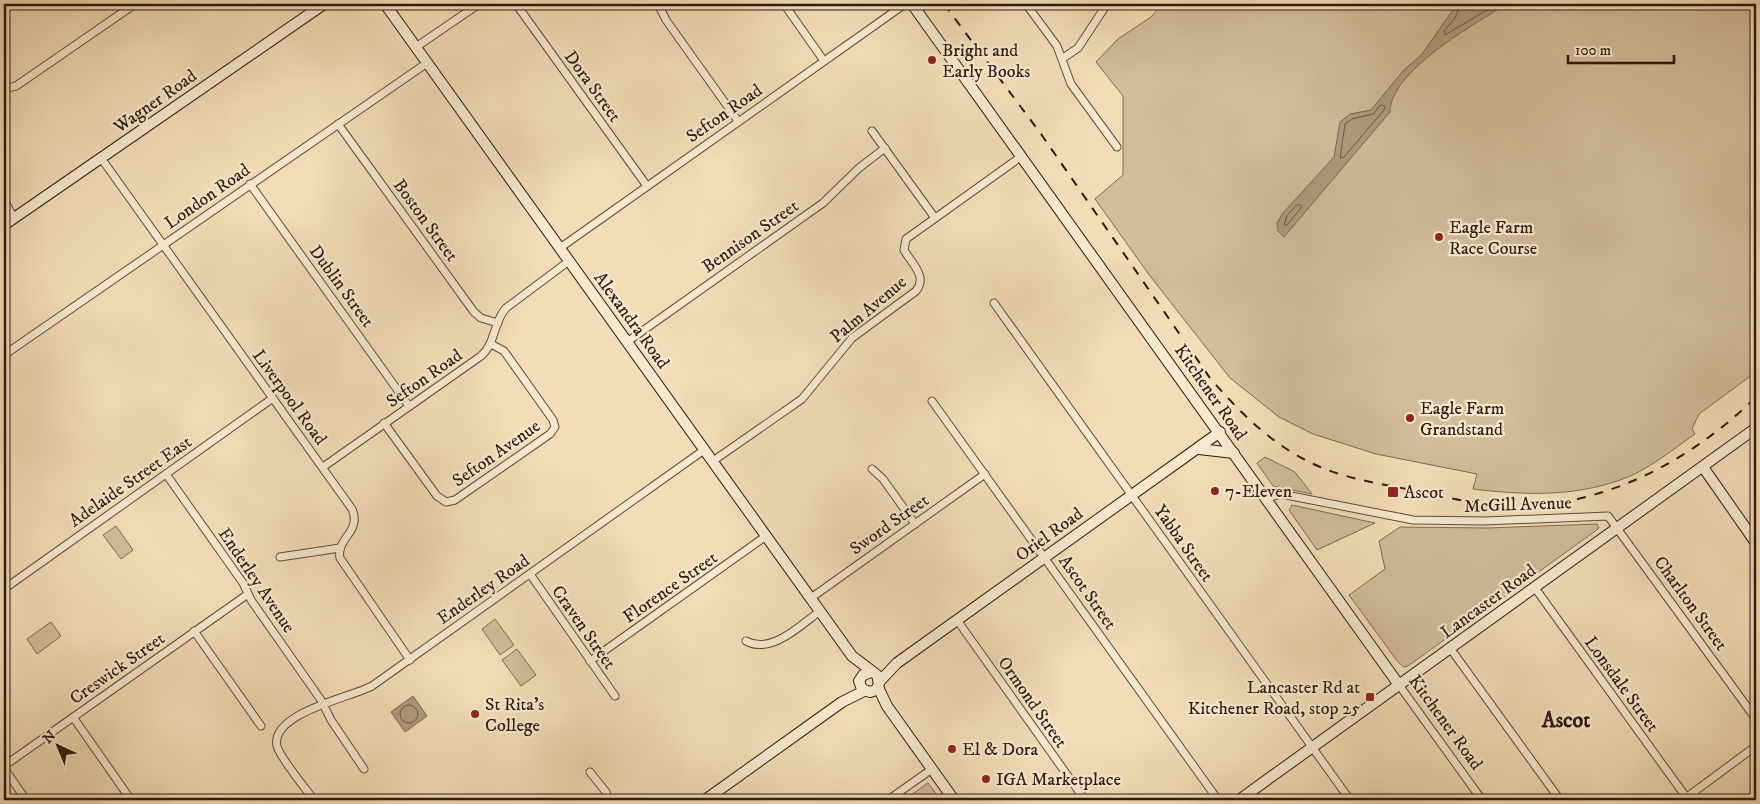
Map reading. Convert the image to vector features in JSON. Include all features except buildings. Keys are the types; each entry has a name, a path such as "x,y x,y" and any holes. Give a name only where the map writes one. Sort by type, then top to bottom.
{"street":[{"path":"4,89 16,86 135,4"},
{"name":"Wagner Road","path":"4,225 324,4"},
{"name":"Alexandra Road","path":"385,4 954,800"},
{"path":"416,47 480,4"},
{"name":"Dora Street","path":"516,4 647,186"},
{"path":"658,4 666,20 738,121"},
{"path":"784,4 824,61"},
{"name":"Sefton Road","path":"560,248 905,4"},
{"name":"Kitchener Road","path":"912,4 1482,800"},
{"path":"1026,4 1057,46 1071,84 1117,147"},
{"path":"1063,58 1078,48 1107,4"},
{"path":"4,55 5,202 14,218"},
{"name":"London Road","path":"4,355 427,62"},
{"name":"Boston Street","path":"338,124 474,312 481,318 498,323"},
{"path":"872,131 935,218"},
{"name":"Bennison Street","path":"627,342 823,203 859,168 885,148"},
{"name":"Palm Avenue","path":"713,462 802,398 852,338 916,291 920,283 920,276 904,250 904,243 908,237 1022,156"},
{"name":"Liverpool Road","path":"101,158 323,467 354,515 353,528 340,548"},
{"name":"Dublin Street","path":"250,184 410,406"},
{"name":"Sefton Road","path":"323,467 481,356 491,344 498,323 506,308 570,261"},
{"name":"Yabba Street","path":"994,303 1350,800"},
{"name":"Sefton Avenue","path":"384,423 437,496 446,502 454,500 550,434 555,427 553,420 504,351 491,344"},
{"name":"Adelaide Street East","path":"4,589 273,398"},
{"name":"Ascot Street","path":"932,401 1218,800"},
{"name":"Lancaster Road","path":"1238,800 1756,428"},
{"name":"Oriel Road","path":"705,800 1220,432"},
{"path":"1199,448 1234,453"},
{"name":"Enderley Road","path":"314,800 280,754 277,741 284,727 322,703 368,688 704,450"},
{"path":"1703,467 1756,543"},
{"path":"872,468 883,479 915,524"},
{"name":"Enderley Avenue","path":"166,474 243,583 248,594 364,769"},
{"name":"Sword Street","path":"811,598 985,474"},
{"name":"McGill Avenue","path":"1267,498 1281,494 1413,520 1484,521 1608,516 1618,528"},
{"name":"Charlton Street","path":"1618,528 1756,720"},
{"name":"Florence Street","path":"590,661 766,536"},
{"path":"280,556 340,548 343,563 410,660"},
{"name":"Craven Street","path":"530,574 615,696"},
{"name":"Lonsdale Street","path":"1534,588 1684,799"},
{"name":"Creswick Street","path":"4,767 248,594"},
{"path":"746,641 754,644 776,642 820,611"},
{"name":"Ormond Street","path":"957,620 1085,800"},
{"path":"194,631 261,726"},
{"path":"1450,648 1560,800"},
{"path":"73,717 131,800"},
{"path":"1684,799 1756,746"},
{"path":"4,767 26,800"},
{"path":"888,800 932,769"},
{"path":"590,772 606,792 609,800"}],"shaded area":[{"name":"Eagle Farm Race Course","path":"1162,4 1756,4 1756,372 1699,414 1692,429 1695,434 1650,466 1630,476 1602,486 1566,492 1510,493 1473,489 1477,474 1376,454 1313,434 1279,417 1230,378 1150,276 1095,199 1123,175 1123,96 1096,62 1118,39 1151,17"},
{"path":"1265,457 1295,472 1312,494 1273,486 1257,463"},
{"path":"1292,505 1375,523 1317,550 1289,510"},
{"path":"1597,524 1599,528 1594,532 1408,666 1404,667 1398,662 1349,595 1385,569 1379,541 1400,527 1488,528"},
{"path":"116,526 133,550 121,559 103,535"},
{"path":"495,619 514,645 500,655 482,629"},
{"path":"51,622 61,636 37,654 27,639"},
{"path":"517,649 536,675 521,686 502,660"},
{"path":"928,783 941,800 904,800"}],"water":[{"path":"1457,4 1507,4 1437,50 1404,80 1394,96 1390,112 1284,237 1278,231 1277,223 1283,213 1334,157 1340,122 1350,114 1371,110 1403,71 1422,54"},
{"path":"413,696 427,716 405,732 391,712"}],"railway":[{"path":"944,4 1041,134 1210,378 1235,406 1262,431 1291,452 1308,461 1336,473 1359,479 1454,499 1505,506 1540,506 1590,496 1642,477 1691,450 1714,434 1756,397"}],"place":[{"name":"Bright and Early Books","path":"932,60"},
{"name":"Eagle Farm Race Course","path":"1439,237"},
{"name":"Eagle Farm Grandstand","path":"1410,418"},
{"name":"7-Eleven","path":"1215,491"},
{"name":"Ascot","path":"1393,492"},
{"name":"Lancaster Rd at Kitchener Road, stop 25","path":"1370,697"},
{"name":"St Rita's College","path":"475,714"},
{"name":"El & Dora","path":"952,749"},
{"name":"IGA Marketplace","path":"986,779"}],"district":[{"name":"Ascot","path":"1566,719"}]}
